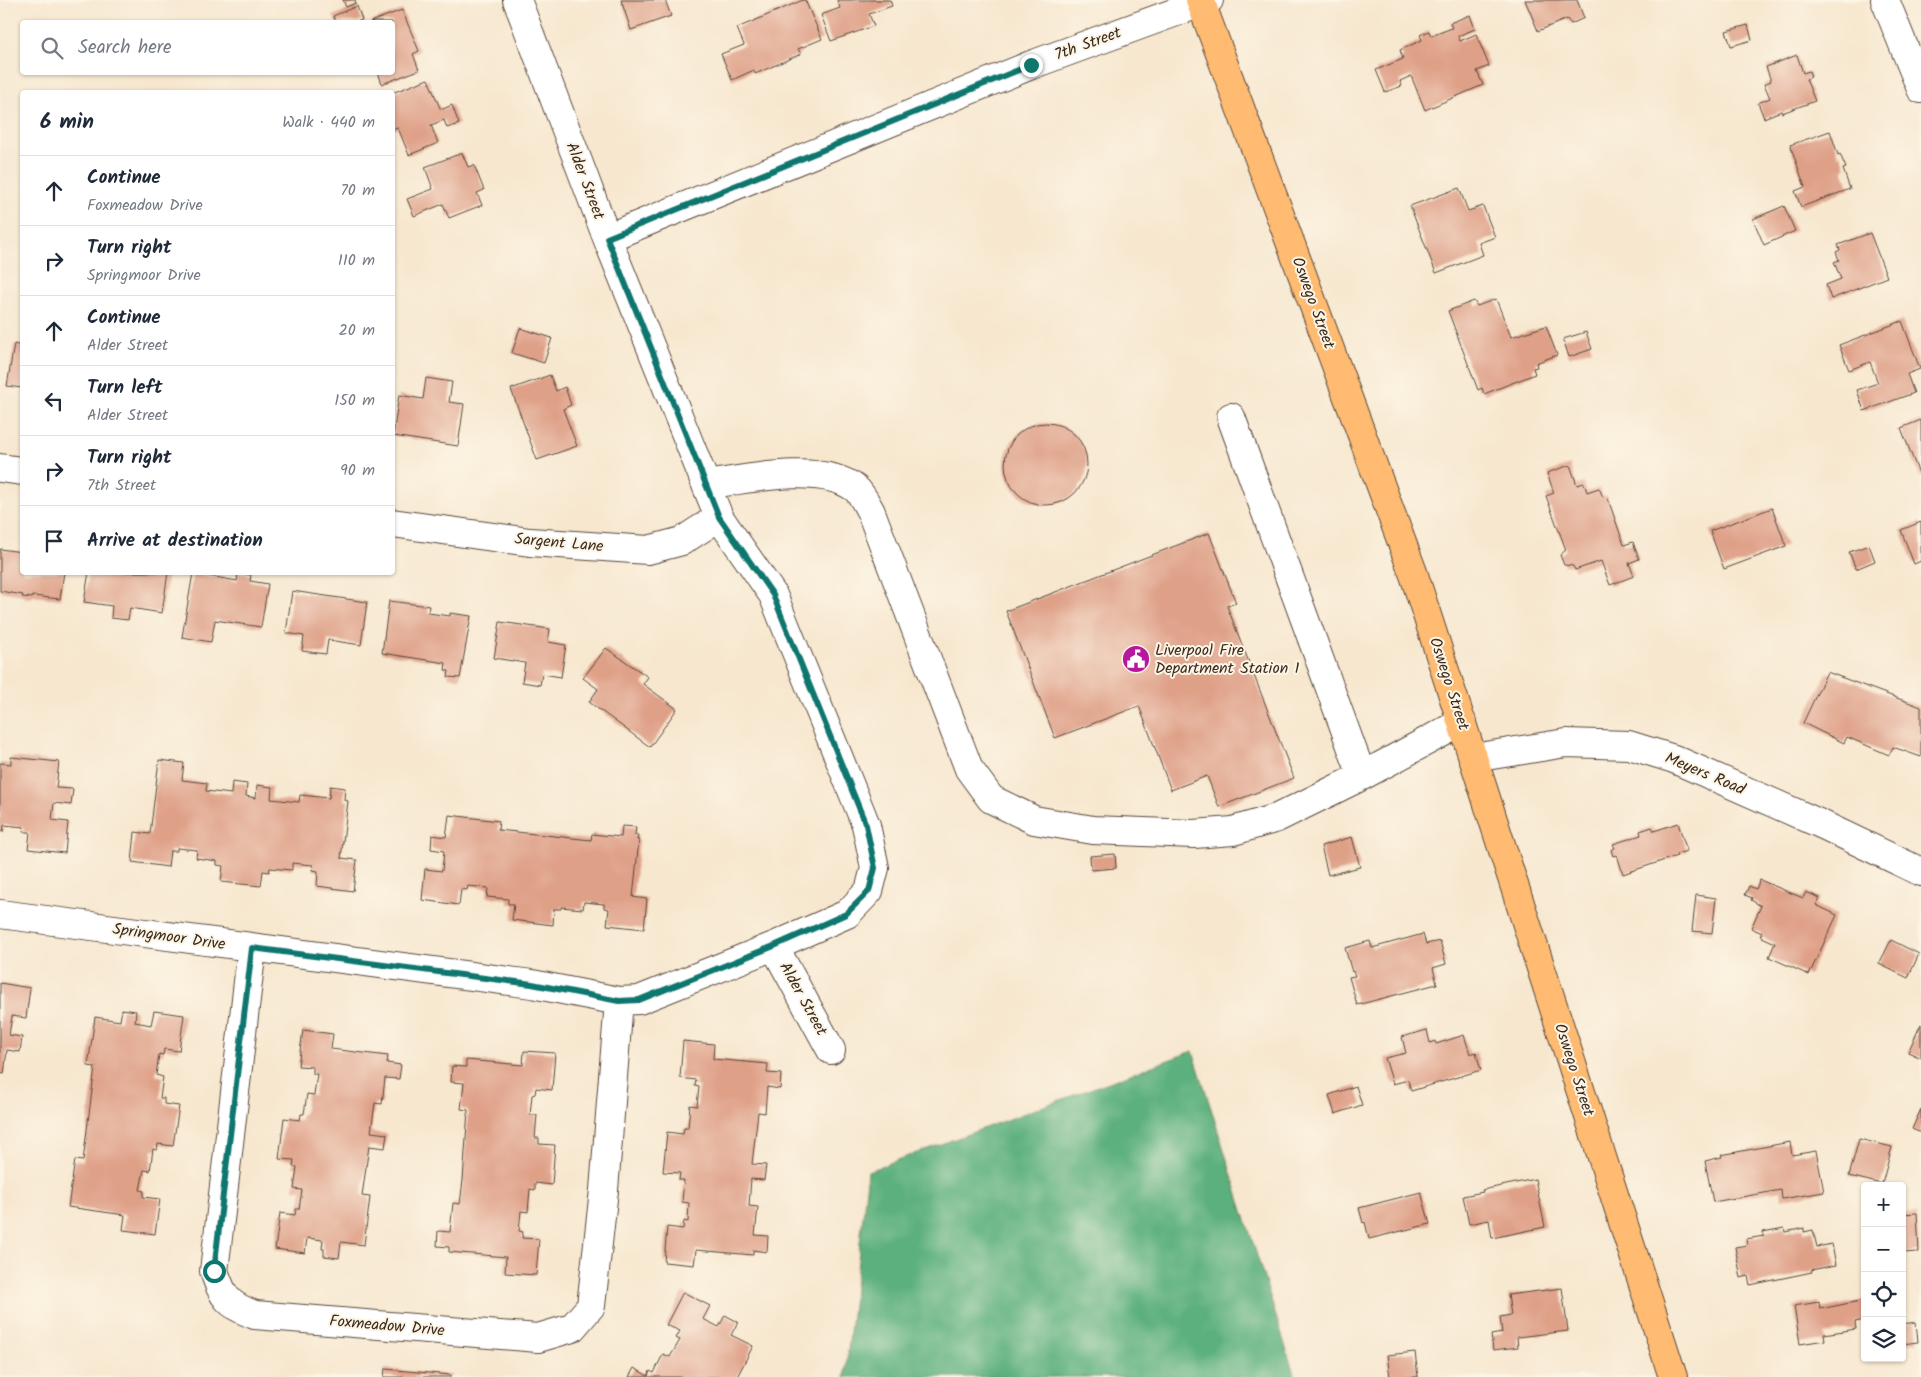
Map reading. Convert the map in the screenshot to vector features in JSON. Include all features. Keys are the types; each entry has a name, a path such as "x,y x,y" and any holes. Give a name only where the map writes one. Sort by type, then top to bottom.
{"main road":[{"name":"Oswego Street","path":"1204,1 1414,575 1673,1377"}],"street":[{"name":"Alder Street","path":"517,0 607,238 719,517 773,595 866,825 875,868 869,891 846,914 774,946 831,1050"},
{"path":"1885,0 1921,89"},
{"name":"7th Street","path":"607,238 1031,65 1204,1"},
{"path":"1231,417 1362,776"},
{"path":"0,468 20,471"},
{"path":"706,485 755,477 798,474 831,477 857,490 871,512 969,769 991,799 1034,820 1102,830 1194,834 1232,831 1277,818 1362,776 1462,722"},
{"name":"Sargent Lane","path":"395,523 530,542 648,550 682,541 719,517"},
{"name":"Meyers Road","path":"1473,758 1566,743 1629,745 1674,759 1823,825 1921,872"},
{"name":"Springmoor Drive","path":"0,914 532,984 619,1001 639,1000 774,946"},
{"name":"Foxmeadow Drive","path":"252,948 214,1271 222,1295 240,1310 255,1315 538,1338 572,1328 591,1306 604,1190 619,1001"}],"green space":[{"path":"1193,1051 1295,1377 845,1377 868,1171"}],"building":[{"path":"343,0 355,0 356,3 346,7"},
{"path":"621,0 665,0 671,16 631,30"},
{"path":"805,0 822,39 798,49 801,54 755,74 754,70 732,80 721,54 744,45 737,28"},
{"path":"837,0 890,0 892,6 869,14 874,26 831,41 821,15 840,8"},
{"path":"1525,0 1577,0 1584,18 1571,24 1567,19 1538,31"},
{"path":"357,6 362,20 335,20 333,16"},
{"path":"402,10 419,51 413,54 419,70 382,84 379,75 395,75 395,20 375,20"},
{"path":"1470,15 1475,29 1458,36 1460,41 1476,34 1489,66 1477,71 1483,85 1425,110 1411,76 1400,81 1402,86 1385,92 1376,70 1403,59 1400,50 1422,40 1420,35 1429,31 1431,36 1452,28 1450,23"},
{"path":"1748,25 1752,40 1731,46 1726,31"},
{"path":"1797,55 1803,73 1809,71 1811,77 1806,79 1815,101 1764,118 1758,103 1770,98 1764,84 1771,81 1766,67"},
{"path":"428,79 440,108 443,109 452,105 459,124 447,128 444,120 431,125 438,143 409,155 398,128 395,129 395,92"},
{"path":"1830,131 1838,155 1840,154 1846,168 1843,169 1850,189 1801,207 1795,191 1805,187 1790,145"},
{"path":"462,153 468,167 474,165 484,190 477,193 482,205 449,218 443,204 414,216 407,199 433,189 425,167"},
{"path":"1459,188 1468,211 1483,206 1495,237 1479,243 1483,255 1436,273 1410,206"},
{"path":"1784,206 1795,231 1764,245 1753,219"},
{"path":"1870,233 1887,277 1831,299 1826,285 1841,279 1834,262 1839,260 1836,252 1840,250 1838,245"},
{"path":"1496,299 1511,337 1546,326 1557,355 1536,363 1537,367 1533,368 1535,374 1484,394 1482,388 1478,390 1448,311 1474,301 1477,306"},
{"path":"1902,321 1920,369 1907,374 1914,393 1864,411 1857,390 1878,383 1870,362 1849,370 1839,345"},
{"path":"520,328 552,338 544,363 512,353"},
{"path":"1586,332 1592,349 1569,357 1563,339"},
{"path":"14,344 20,346 20,388 7,386"},
{"path":"550,375 556,391 565,387 571,405 563,409 577,446 537,460 511,389"},
{"path":"426,378 452,382 449,402 464,404 458,446 395,436 399,395 423,399"},
{"path":"1921,420 1921,479 1901,428"},
{"path":"1046,423 1062,426 1075,435 1084,448 1087,464 1084,480 1075,493 1062,502 1046,505 1030,502 1017,493 1008,480 1005,464 1008,448 1017,435 1030,426"},
{"path":"1570,465 1577,485 1584,483 1587,492 1599,488 1603,497 1607,496 1624,545 1633,542 1639,559 1629,563 1634,576 1610,585 1601,561 1575,570 1573,566 1564,565 1560,555 1566,550 1546,496 1554,493 1547,473"},
{"path":"1772,508 1786,546 1724,569 1710,531"},
{"path":"1921,522 1921,561 1914,564 1901,530"},
{"name":"Liverpool Fire Department Station 1","path":"1209,533 1236,603 1227,606 1294,778 1219,807 1207,776 1171,790 1139,706 1055,738 1006,611"},
{"path":"1869,545 1875,561 1856,569 1849,552"},
{"path":"0,549 20,552 20,575 64,575 60,599 32,596 32,598 22,597 23,595 0,591"},
{"path":"88,575 168,575 162,613 130,608 128,620 111,618 112,606 84,602"},
{"path":"193,575 204,575 237,581 238,575 251,575 250,581 268,584 261,627 215,620 211,642 182,637"},
{"path":"292,591 367,602 361,645 328,640 326,654 302,651 304,636 286,633"},
{"path":"389,601 429,606 428,613 450,616 450,613 471,616 460,678 448,677 449,671 445,670 446,663 382,653"},
{"path":"500,622 550,629 548,642 566,645 561,677 542,674 540,685 522,682 525,663 494,658"},
{"path":"606,648 648,677 643,684 677,709 650,747 589,702 598,689 583,678"},
{"path":"1827,672 1921,707 1921,757 1893,747 1889,755 1847,737 1844,743 1803,723"},
{"path":"11,757 59,762 56,788 73,789 71,805 54,803 52,820 68,822 65,853 28,849 30,832 23,832 24,827 4,825 3,832 0,831 0,763 11,764"},
{"path":"159,760 184,763 182,780 207,783 206,791 231,794 232,782 247,784 246,796 256,798 257,785 272,787 271,799 299,802 300,795 329,798 330,786 345,788 344,800 348,801 341,858 357,860 353,891 317,886 318,871 312,870 313,865 292,863 292,870 270,868 269,872 263,871 261,886 221,882 223,866 217,865 217,861 196,858 197,850 177,848 177,851 170,851 168,867 132,862 135,832 150,834"},
{"path":"449,815 499,821 498,830 591,840 592,834 621,837 622,826 636,827 635,835 638,835 637,840 639,840 633,897 647,899 644,929 607,925 609,909 604,908 604,904 584,902 583,909 561,907 561,909 554,909 553,925 512,920 514,904 508,904 508,899 487,897 488,888 468,886 467,890 461,889 459,905 422,900 425,869 442,871 444,851 431,849 432,835 446,837"},
{"path":"1678,823 1687,851 1623,874 1617,855 1613,856 1611,850 1615,848 1613,844 1641,835 1640,831 1652,827 1654,831"},
{"path":"1352,837 1360,867 1328,875 1321,846"},
{"path":"1115,854 1116,868 1091,870 1090,856"},
{"path":"1760,880 1803,898 1806,892 1820,898 1816,905 1837,915 1809,975 1769,957 1775,943 1760,936 1762,933 1751,928 1761,906 1745,895 1749,886 1756,889"},
{"path":"1696,895 1716,898 1712,933 1692,931"},
{"path":"1423,934 1426,944 1440,941 1446,964 1433,968 1437,984 1357,1005 1349,977 1355,976 1345,948 1370,941 1372,948"},
{"path":"1891,940 1919,954 1908,978 1879,964"},
{"path":"0,983 30,988 26,1018 12,1016 9,1035 22,1037 20,1052 7,1050 4,1074 0,1073"},
{"path":"122,1009 136,1011 135,1022 151,1025 154,1011 184,1015 179,1051 164,1049 163,1055 159,1054 156,1075 163,1077 160,1098 164,1098 164,1104 179,1106 173,1146 158,1144 157,1150 153,1149 150,1171 144,1170 140,1190 144,1191 143,1197 160,1199 155,1234 123,1230 125,1215 68,1207 75,1160 83,1161 95,1067 88,1066 95,1017 120,1021"},
{"path":"1921,1024 1921,1058 1908,1052"},
{"path":"303,1030 333,1034 331,1049 388,1056 387,1063 401,1065 399,1079 385,1078 382,1104 375,1103 371,1132 387,1134 385,1148 369,1146 362,1196 370,1197 364,1245 341,1242 339,1258 324,1256 324,1249 322,1249 323,1240 307,1238 305,1253 275,1249 280,1213 295,1215 296,1209 299,1209 302,1190 294,1189 297,1167 293,1167 294,1160 279,1159 284,1118 300,1120 301,1114 304,1114 307,1094 314,1095 317,1074 313,1074 313,1067 298,1066"},
{"path":"1427,1030 1430,1043 1435,1041 1436,1044 1464,1035 1470,1054 1476,1052 1481,1070 1411,1091 1408,1080 1393,1084 1385,1058 1406,1053 1402,1037"},
{"path":"683,1041 714,1044 713,1059 768,1064 767,1073 781,1074 780,1089 767,1087 765,1113 758,1112 752,1164 766,1165 764,1180 751,1179 749,1206 758,1207 755,1235 768,1236 767,1252 753,1250 753,1255 696,1250 694,1265 664,1262 667,1227 683,1229 684,1221 688,1222 689,1203 682,1202 684,1180 679,1180 680,1173 663,1172 667,1132 683,1134 684,1128 688,1128 690,1105 697,1106 699,1087 695,1086 696,1080 680,1078"},
{"path":"524,1051 555,1053 552,1090 536,1088 535,1094 532,1095 530,1115 537,1115 535,1138 539,1138 539,1144 555,1145 552,1185 535,1183 535,1190 530,1189 528,1212 521,1211 519,1231 523,1232 522,1238 539,1239 536,1275 505,1273 506,1257 449,1252 449,1247 437,1246 438,1231 450,1232 453,1203 460,1204 463,1180 468,1110 461,1109 464,1083 451,1082 452,1066 466,1067 466,1060 523,1065"},
{"path":"1356,1086 1362,1105 1335,1114 1329,1095"},
{"path":"1921,1109 1921,1133 1912,1129"},
{"path":"1859,1139 1892,1147 1883,1182 1874,1182 1849,1176"},
{"path":"1790,1142 1792,1155 1816,1151 1824,1192 1782,1199 1781,1190 1713,1202 1705,1161 1722,1157 1721,1155"},
{"path":"1535,1179 1545,1227 1492,1238 1489,1220 1469,1224 1463,1196"},
{"path":"1421,1192 1430,1224 1369,1239 1359,1208"},
{"path":"1917,1213 1919,1252 1906,1253 1906,1214"},
{"path":"1784,1228 1785,1232 1804,1228 1804,1232 1813,1230 1817,1247 1832,1244 1836,1265 1750,1285 1748,1276 1741,1278 1735,1247 1747,1245 1746,1239 1764,1236 1763,1232"},
{"path":"1562,1288 1568,1331 1517,1337 1518,1347 1493,1350 1491,1335 1502,1333 1500,1317 1511,1315 1508,1295"},
{"path":"683,1292 710,1306 703,1319 719,1327 725,1315 738,1322 731,1335 753,1346 737,1377 629,1377 634,1368 648,1376 650,1371 654,1373 663,1354 670,1357 680,1340 676,1338 680,1331 666,1325"},
{"path":"1861,1301 1861,1321 1855,1322 1856,1329 1824,1334 1825,1340 1800,1344 1794,1306 1819,1302 1820,1309"},
{"path":"1916,1322 1918,1342 1906,1344 1906,1323"},
{"path":"1415,1352 1418,1377 1390,1377 1387,1355"},
{"path":"385,1369 451,1375 451,1377 384,1377"}],"place":[{"name":"Liverpool Fire Department Station 1","path":"1136,659"}],"route":[{"path":"214,1271 252,948 532,984 619,1001 639,1000 774,946 846,914 869,891 875,868 866,825 773,595 719,517 607,238 1031,65"}]}
